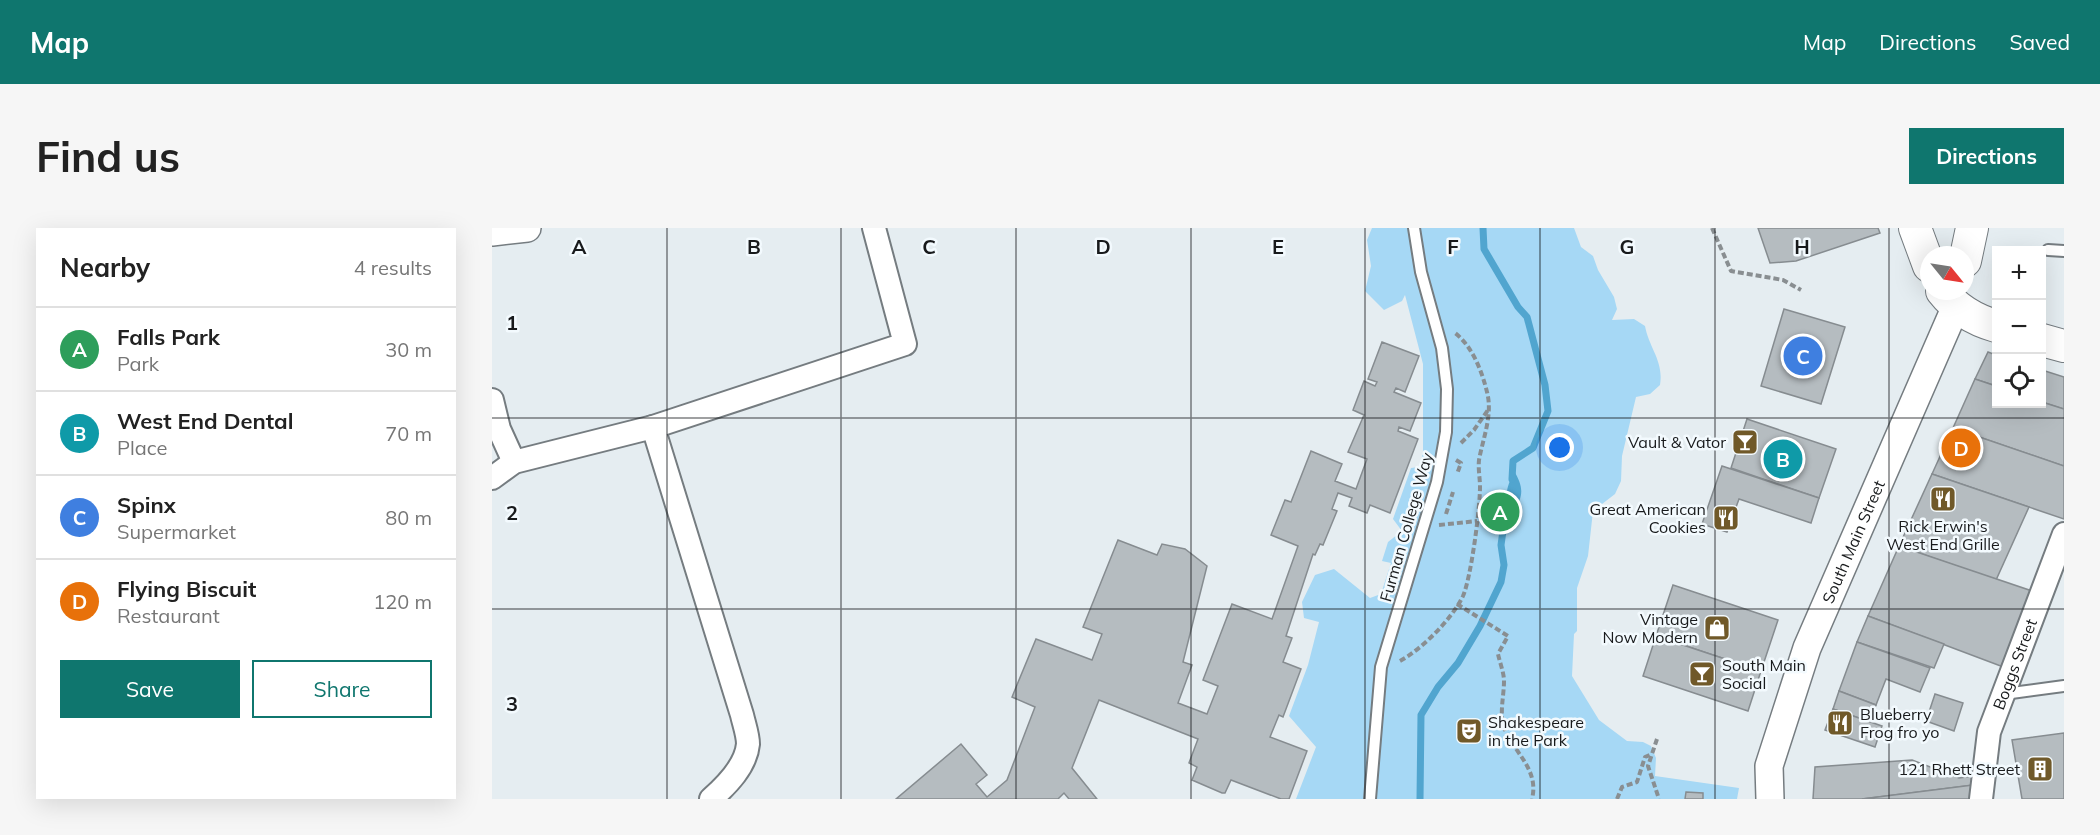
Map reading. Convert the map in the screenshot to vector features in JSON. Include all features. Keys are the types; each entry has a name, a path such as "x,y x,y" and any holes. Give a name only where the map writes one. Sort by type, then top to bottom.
{"main road":[{"path":"1915,228 1922,246"},
{"path":"1968,246 1972,228"},
{"path":"1956,300 1978,320 1992,325"},
{"path":"2046,341 2064,346"}],"street":[{"path":"492,232 527,228"},
{"path":"492,478 514,462 653,427 905,344 874,228"},
{"name":"South Main Street","path":"1770,799 1769,766 1806,648 1950,300"},
{"path":"492,400 500,429 514,462"},
{"path":"653,427 742,715 748,744 740,766 726,786 711,799"},
{"name":"Boggs Street","path":"1981,799 1989,732 2064,534"}],"lane":[{"name":"Furman College Way","path":"1370,799 1381,668 1444,452 1447,389 1442,348 1421,272 1414,228"},
{"path":"2048,250 2064,251"},
{"path":"2004,694 2064,686"}],"path":[{"path":"1712,228 1731,271 1783,279 1801,290"},
{"path":"1400,661 1419,651 1464,594 1477,521 1480,488 1479,462 1488,410 1488,393 1475,357 1461,337 1435,324"},
{"path":"1444,452 1457,446 1474,430 1488,410"},
{"path":"1444,452 1461,463"},
{"path":"1424,526 1477,521"},
{"path":"1457,604 1508,636 1498,654 1504,679 1502,709 1505,731 1523,756 1531,774 1534,790 1532,799"},
{"path":"1657,739 1648,766 1659,799"},
{"path":"1617,799 1622,787 1637,782 1645,757 1652,754"}],"shaded area":[{"path":"1372,228 1574,228 1581,247 1593,256 1598,270 1614,297 1617,309 1612,320 1634,319 1645,326 1660,369 1660,385 1650,394 1636,397 1622,456 1621,481 1615,494 1593,511 1588,556 1577,588 1577,631 1574,634 1572,676 1599,720 1627,741 1643,742 1651,746 1656,758 1655,776 1739,788 1737,799 1296,799 1316,747 1289,716 1308,665 1319,622 1304,618 1302,602 1315,575 1334,569 1370,598 1381,594 1391,563 1382,561 1388,542 1402,531 1393,519 1411,468 1419,467 1423,453 1423,364 1405,295 1402,301 1384,310 1365,291 1371,266 1367,240"},
{"path":"1514,471 1520,482 1521,497 1512,512 1507,492"}],"building":[{"path":"1758,228 1878,228 1880,233 1796,261 1770,263"},
{"path":"1784,309 1845,327 1821,404 1761,386"},
{"path":"1382,342 1419,356 1405,392 1396,388 1394,392 1421,403 1410,431 1399,427 1398,431 1418,439 1390,513 1370,505 1367,513 1349,506 1352,498 1338,493 1332,509 1337,511 1323,545 1320,544 1315,555 1313,554 1286,636 1292,638 1283,662 1301,669 1283,717 1279,715 1270,737 1307,751 1289,799 1281,799 1231,780 1225,793 1222,793 1192,780 1197,767 1189,763 1198,739 1099,700 1072,768 1097,799 1069,799 1064,793 1058,799 896,799 961,744 987,775 976,784 987,797 1007,780 1035,707 1012,697 1036,639 1092,660 1102,634 1083,627 1118,540 1157,555 1162,544 1185,549 1207,566 1183,662 1192,665 1178,703 1207,714 1218,686 1203,680 1232,604 1272,619 1298,546 1271,535 1285,500 1291,502 1311,451 1342,464 1335,481 1356,489 1367,459 1348,452 1364,415 1353,410 1364,381 1375,386 1377,382 1368,379"},
{"path":"1988,352 1992,354 1992,385 1975,379"},
{"path":"2046,371 2064,377 2064,409 2046,403"},
{"path":"1975,379 1992,385 1992,408 2046,408 2046,403 2064,409 2064,466 1953,428"},
{"path":"1747,419 1836,449 1819,498 1731,468"},
{"path":"1953,428 2064,466 2064,519 1932,474"},
{"path":"1722,466 1819,498 1811,523 1739,499 1727,532 1702,524"},
{"path":"1932,474 2029,507 1996,580 1899,546"},
{"path":"1899,546 2035,592 2006,668 1868,616"},
{"name":"Vintage Now Modern","path":"1673,585 1778,620 1761,671 1656,636"},
{"path":"1868,616 1944,644 1934,668 1857,642"},
{"name":"South Main Social","path":"1656,636 1761,671 1748,711 1643,676"},
{"path":"1857,642 1930,668 1920,692 1886,679 1876,705 1839,691"},
{"path":"1839,691 1876,705 1870,722 1833,709"},
{"path":"1935,694 1963,703 1954,731 1926,721"},
{"path":"1833,709 1882,726 1875,747 1825,730"},
{"name":"121 Rhett Street","path":"2064,733 2064,799 2022,799 2012,740"},
{"path":"1912,760 1959,778 1973,776 1973,785 1862,799 1813,799 1815,767"},
{"path":"1973,785 1973,799 1862,799"},
{"path":"1686,792 1703,793 1703,799 1685,799"}],"waterway":[{"path":"1483,228 1484,249 1518,307 1527,317 1545,385 1548,411 1533,448 1513,461 1512,479"},
{"path":"1420,799 1421,715 1438,687 1458,663 1480,626 1501,582 1504,565 1501,545 1508,496"}],"place":[{"name":"Spinx","path":"1803,356"},
{"name":"Vault & Vator","path":"1745,442"},
{"name":"Flying Biscuit","path":"1961,448"},
{"name":"West End Dental","path":"1783,459"},
{"name":"Rick Erwin's West End Grille","path":"1943,499"},
{"name":"Falls Park","path":"1500,512"},
{"name":"Great American Cookies","path":"1726,518"},
{"name":"Vintage Now Modern","path":"1717,628"},
{"name":"South Main Social","path":"1702,674"},
{"name":"Blueberry Frog fro yo","path":"1840,723"},
{"name":"Shakespeare in the Park","path":"1469,731"},
{"name":"121 Rhett Street","path":"2040,769"}]}
